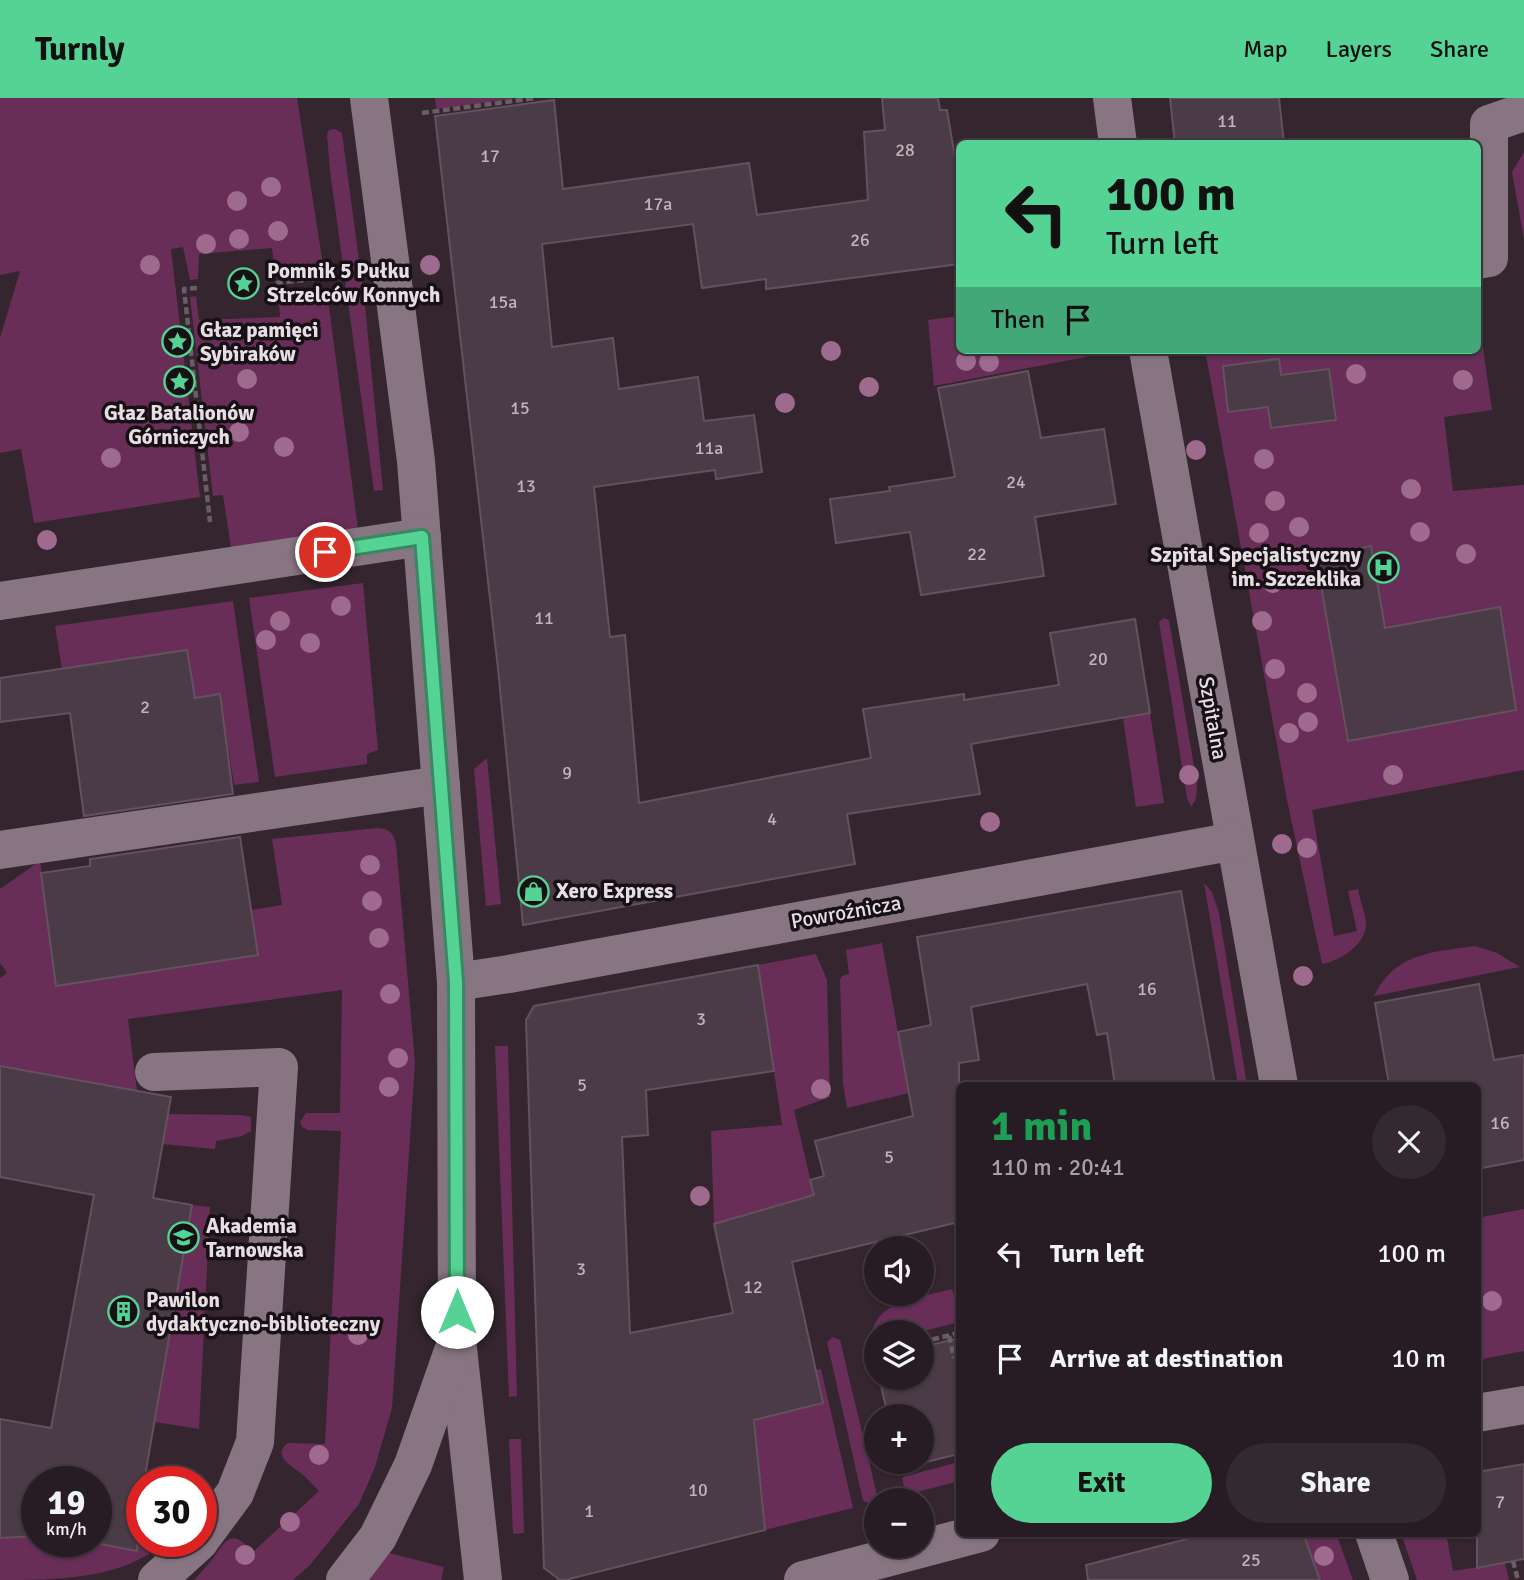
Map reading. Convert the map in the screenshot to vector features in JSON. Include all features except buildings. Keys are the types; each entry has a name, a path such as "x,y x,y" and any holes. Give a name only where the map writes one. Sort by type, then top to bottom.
{"street":[{"path":"369,98 416,461 422,537 456,982 457,1339 483,1580"},
{"path":"1112,98 1117,140"},
{"path":"1481,259 1489,258 1489,124 1524,112"},
{"name":"Szpitalna","path":"1149,354 1278,1082"},
{"path":"0,601 422,537"},
{"path":"0,850 441,785"},
{"name":"Powroźnicza","path":"456,982 1235,841"},
{"path":"154,1072 279,1067 255,1442 234,1493 217,1516"},
{"path":"345,1580 379,1537 413,1465 457,1339"},
{"path":"1481,1412 1524,1405"},
{"path":"803,1580 966,1537"},
{"path":"1375,1537 1391,1580"},
{"path":"157,1580 182,1557"}],"path":[{"path":"422,113 536,98"},
{"path":"276,283 335,277"},
{"path":"197,288 184,289 206,497 217,568"},
{"path":"934,1339 956,1334"},
{"path":"949,1336 954,1358"},
{"path":"1513,1561 1518,1580"}],"shaded area":[{"path":"0,98 297,98 323,265 275,271 272,248 199,254 198,279 190,280 183,247 171,249 200,497 34,523 21,449 0,453 0,338 20,271 0,275"},
{"path":"435,98 517,98 436,109"},
{"path":"335,129 342,133 365,305 383,490 374,491 330,171 327,134 329,130"},
{"path":"1524,152 1524,239 1512,172"},
{"path":"327,291 358,529 231,548 223,495 213,496 190,297 196,296 199,320 280,317 278,293"},
{"path":"956,316 956,354 1086,354 1086,357 934,386 928,320"},
{"name":"Szpital Specjalistyczny im. Szczeklika","path":"1481,334 1492,410 1444,417 1453,491 1524,485 1524,770 1312,810 1334,936 1357,931 1348,891 1358,889 1366,923 1362,938 1351,950 1322,964 1287,800 1206,354 1481,354","holes":["1278,359 1281,375 1329,369 1336,420 1271,428 1268,407 1229,412 1223,366","1500,607 1516,710 1347,740 1330,638"]},
{"path":"363,583 378,750 367,754 367,764 275,777 249,598"},
{"path":"233,601 259,782 234,785 220,695 195,698 187,651 62,669 55,626"},
{"path":"1164,618 1169,620 1197,784 1196,799 1191,807 1187,798 1159,622"},
{"path":"1150,713 1164,803 1136,807 1123,718"},
{"path":"487,758 501,904 486,906 474,769"},
{"path":"377,828 390,831 396,843 415,1063 392,1408 375,1467 359,1504 310,1565 293,1580 194,1580 217,1557 217,1553 229,1539 238,1539 253,1552 319,1491 285,1460 282,1452 288,1443 325,1444 341,1131 308,1130 302,1127 300,1122 306,1113 340,1113 342,990 128,1019 137,1091 0,1066 0,978 7,973 0,963 0,889 40,861 57,986 258,955 251,910 282,905 272,839"},
{"path":"1204,883 1212,892 1219,913 1247,1082 1237,1082"},
{"path":"882,943 909,1093 847,1108 843,1084 840,980 842,976 849,974 846,950"},
{"path":"1475,946 1497,953 1520,967 1374,996 1392,971 1416,957"},
{"path":"816,954 827,980 830,1097 794,1110 814,1195 714,1224 711,1131 782,1125 758,965"},
{"path":"495,1046 508,1046 517,1396 509,1397"},
{"path":"168,1114 251,1117 251,1131 242,1136 216,1141 215,1149 162,1144"},
{"path":"192,1205 210,1207 199,1429 155,1422"},
{"path":"1524,1209 1524,1351 1481,1359 1481,1217"},
{"path":"952,1289 956,1302 956,1323 934,1328 934,1320 878,1320 894,1306 934,1306 934,1294"},
{"path":"833,1337 840,1340 864,1441 864,1474 872,1474 875,1488 864,1488 864,1501 863,1501 827,1342"},
{"path":"821,1369 853,1508 765,1530 755,1420 798,1374"},
{"path":"509,1439 521,1439 524,1533 513,1534"},
{"path":"956,1463 956,1482 933,1488 904,1488 902,1477 934,1474 934,1469"},
{"path":"21,1537 21,1557 112,1557 112,1546 126,1549 126,1557 144,1557 109,1571 88,1575 0,1580 0,1538"},
{"path":"1304,1537 1337,1537 1353,1580 1320,1580"},
{"path":"1402,1537 1447,1537 1453,1571 1505,1563 1509,1580 1417,1580"},
{"path":"389,1553 444,1567 441,1580 368,1580"}],"place":[{"name":"Pomnik 5 Pułku Strzelców Konnych","path":"244,283"},
{"name":"Głaz pamięci Sybiraków","path":"177,342"},
{"name":"Głaz Batalionów Górniczych","path":"179,381"},
{"name":"Szpital Specjalistyczny im. Szczeklika","path":"1384,567"},
{"name":"Xero Express","path":"533,891"},
{"name":"Akademia Tarnowska","path":"183,1238"},
{"name":"Pawilon dydaktyczno-biblioteczny","path":"123,1312"}],"route":[{"path":"325,552 422,537 456,982 457,1312"}]}
